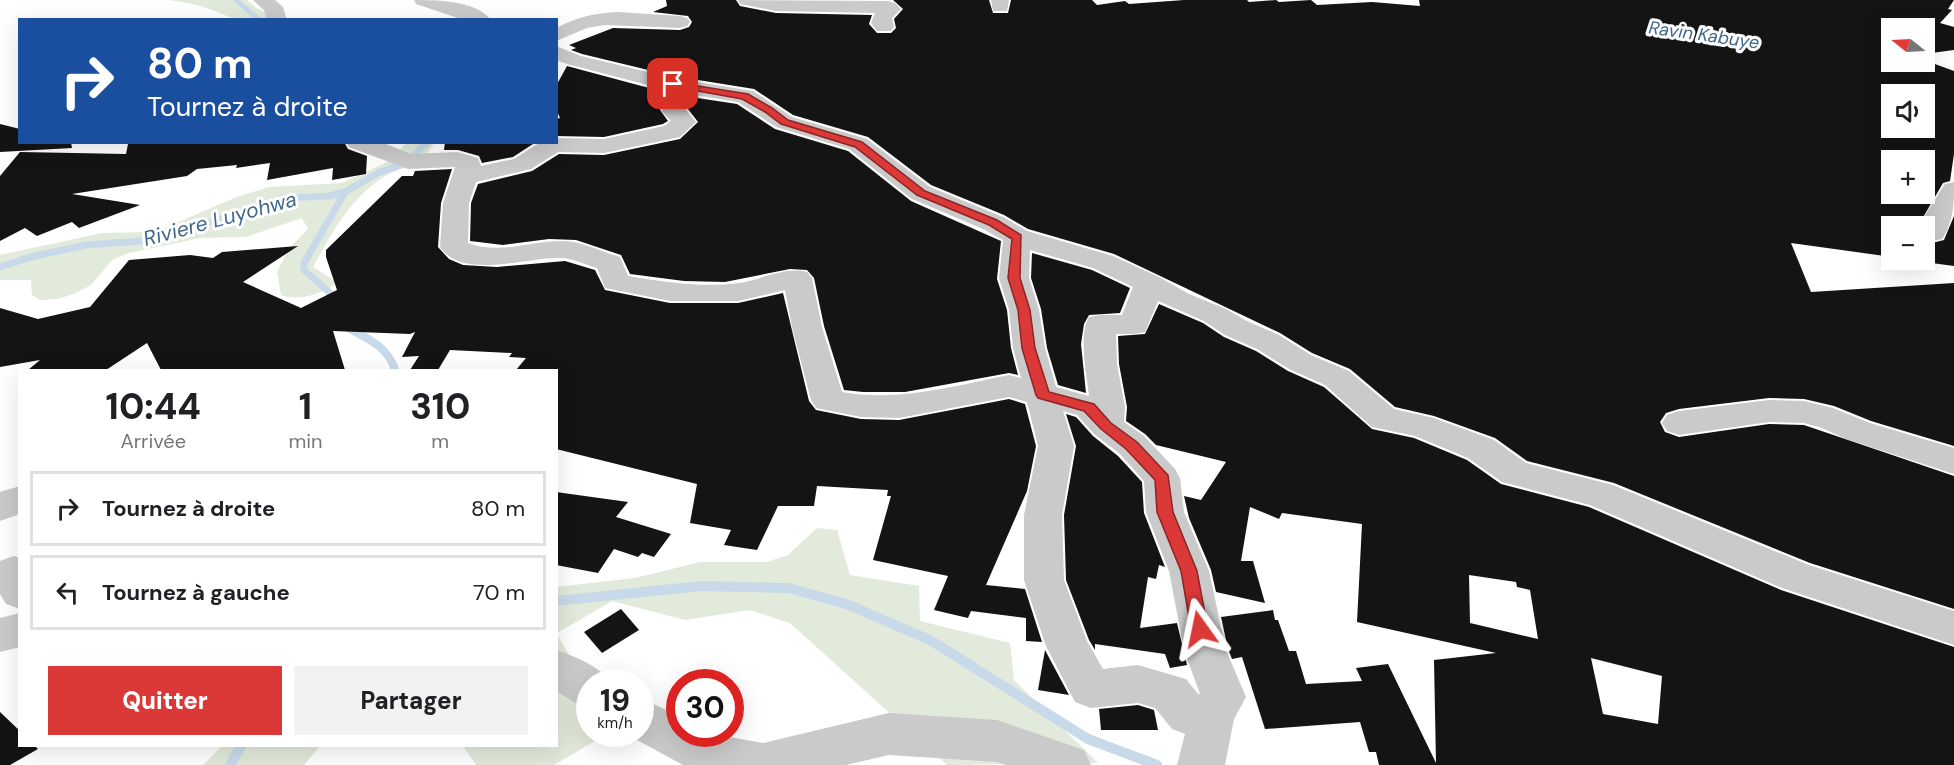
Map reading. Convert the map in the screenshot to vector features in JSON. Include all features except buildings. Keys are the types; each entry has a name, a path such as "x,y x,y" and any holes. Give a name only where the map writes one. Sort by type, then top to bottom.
{"street":[{"path":"262,0 273,7 276,18"},
{"path":"423,0 460,10 477,18"},
{"path":"753,1 888,7 891,9 882,16 881,23 884,27"},
{"path":"558,34 572,30 577,24 589,21 638,18 680,22"},
{"path":"558,53 574,60 680,86 745,96 784,122 858,144 921,193 993,223 1017,237 1103,262 1149,283 1160,291 1215,315 1236,328 1268,342 1300,362 1337,378 1384,419 1422,426 1481,449 1515,473 1600,494 1796,577 1954,628"},
{"path":"465,176 495,171 530,161 544,154 550,146 567,144 604,146 672,132 684,122 674,111 680,86"},
{"path":"363,144 408,162 457,159 469,163 456,203 454,248 473,255 504,257 563,249 610,263 615,282 670,292 738,292 797,278 807,327 828,400 861,406 899,407 1009,386 1089,407 1106,426 1132,445 1162,478 1165,512 1189,571 1194,608 1205,650 1224,698 1212,712 1201,765"},
{"path":"1935,223 1954,190"},
{"path":"1017,237 1014,278 1024,310 1029,348 1056,446 1043,515 1044,580 1067,646 1091,689 1138,684 1170,693 1188,715 1212,712"},
{"path":"1106,426 1108,407 1101,364 1100,324 1134,325 1149,283"},
{"path":"1679,423 1769,411 1804,412 1833,419 1858,432 1954,461"},
{"path":"0,507 18,500"},
{"path":"0,635 18,630"},
{"path":"558,669 576,680"},
{"path":"654,726 707,754 763,764 889,735 997,741 1067,765"}],"green space":[{"path":"167,0 247,0 256,8 279,18 233,18 202,6"},
{"path":"405,144 433,144 423,158 382,178 350,207 313,267 338,283 318,293 303,297 281,295 277,272 290,247 308,229 302,218 246,237 200,238 129,253 112,260 91,285 58,299 40,300 32,295 31,280 0,280 0,255 102,233 146,232 164,228 237,197 269,187 342,183 391,160"},
{"path":"817,528 837,530 850,575 919,586 920,621 1010,643 1014,680 1098,763 947,765 790,623 749,610 685,620 612,601 558,632 558,587 635,578 700,562 767,562 788,555"},
{"path":"558,636 573,662 586,669 576,669 576,747 585,747 554,765 476,765 464,747 558,747"},
{"path":"221,747 319,747 304,765 203,765"}],"waterway":[{"name":"Riviere Luyohwa","path":"236,0 257,18"},
{"name":"Riviere Luyohwa","path":"345,192 378,173 408,162 425,144"},
{"name":"Riviere Luyohwa","path":"0,267 31,257 86,245 155,240 284,198 329,196 345,192"},
{"path":"330,303 330,293 304,270 304,263 345,192"},
{"path":"346,327 382,349 395,369"},
{"path":"558,601 701,586 789,588 849,605 930,640 1088,739 1157,765"},
{"path":"230,765 240,747"}],"route":[{"path":"673,84 745,96 784,122 858,144 921,193 993,223 1017,237 1014,278 1024,310 1029,348 1043,395 1089,407 1106,426 1132,445 1162,478 1165,512 1189,571 1194,608 1200,629"}],"water label":[{"name":"Ravin Kabuye","path":"1704,35"}]}
